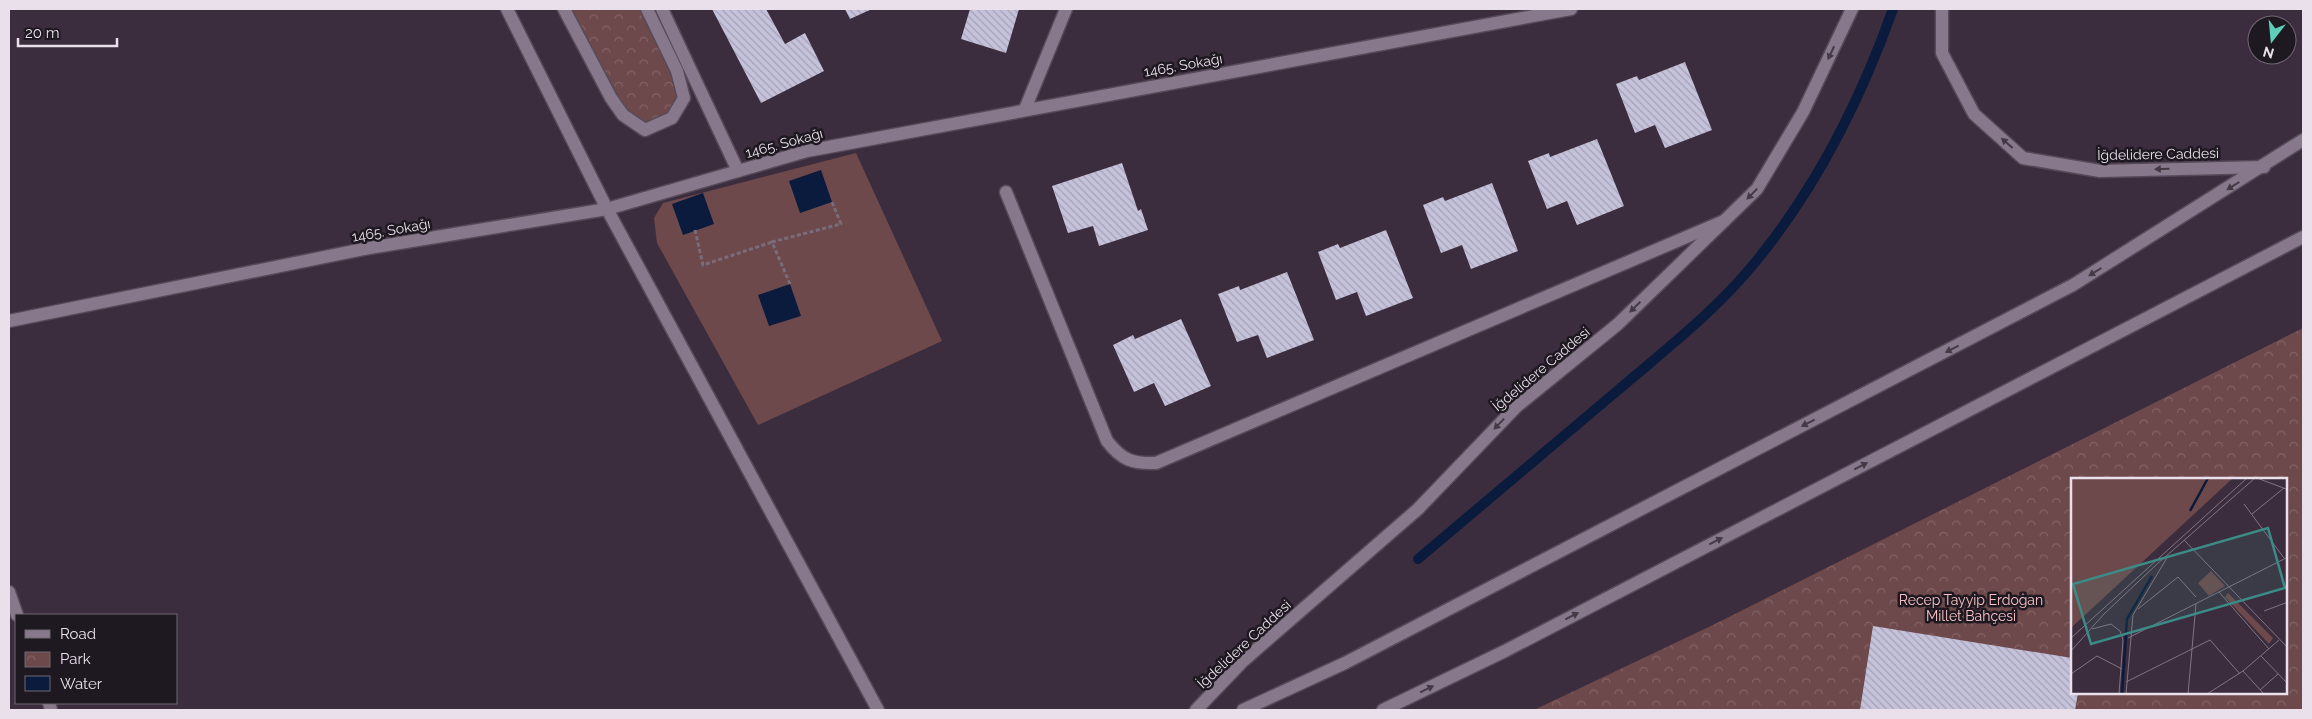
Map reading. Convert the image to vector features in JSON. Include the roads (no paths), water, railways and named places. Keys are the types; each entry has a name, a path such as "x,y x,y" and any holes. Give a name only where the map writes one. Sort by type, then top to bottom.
{"street":[{"path":"507,9 607,208 878,710"},
{"path":"564,9 611,98 623,115 645,130 672,118 684,98 677,70 647,9"},
{"path":"662,9 738,171"},
{"path":"1025,109 1066,9"},
{"name":"1465. Sokağı","path":"9,321 369,248 607,208 807,151 1571,9"},
{"name":"İğdelidere Caddesi","path":"1196,710 1242,662 1418,508 1516,407 1618,324 1757,189 1786,142 1818,81 1852,9"},
{"name":"İğdelidere Caddesi","path":"1942,9 1942,53 1974,114 2023,158 2100,171 2264,167"},
{"path":"1243,710 1345,663 2065,290 2264,167 2303,140"},
{"path":"1006,192 1107,441 1119,456 1140,464 1156,463 1726,220"},
{"path":"1383,710 1505,651 2303,237"},
{"path":"9,592 17,614"}],"water":[{"path":"821,170 832,202 800,213 789,181"},
{"path":"703,193 714,224 683,235 672,204"},
{"path":"790,284 801,316 769,326 758,295"}],"waterway":[{"path":"1418,559 1672,344 1742,278 1799,202 1836,140 1867,76 1893,9"}],"park label":[{"name":"Recep Tayyip Erdoğan Millet Bahçesi","path":"1971,608"}]}
